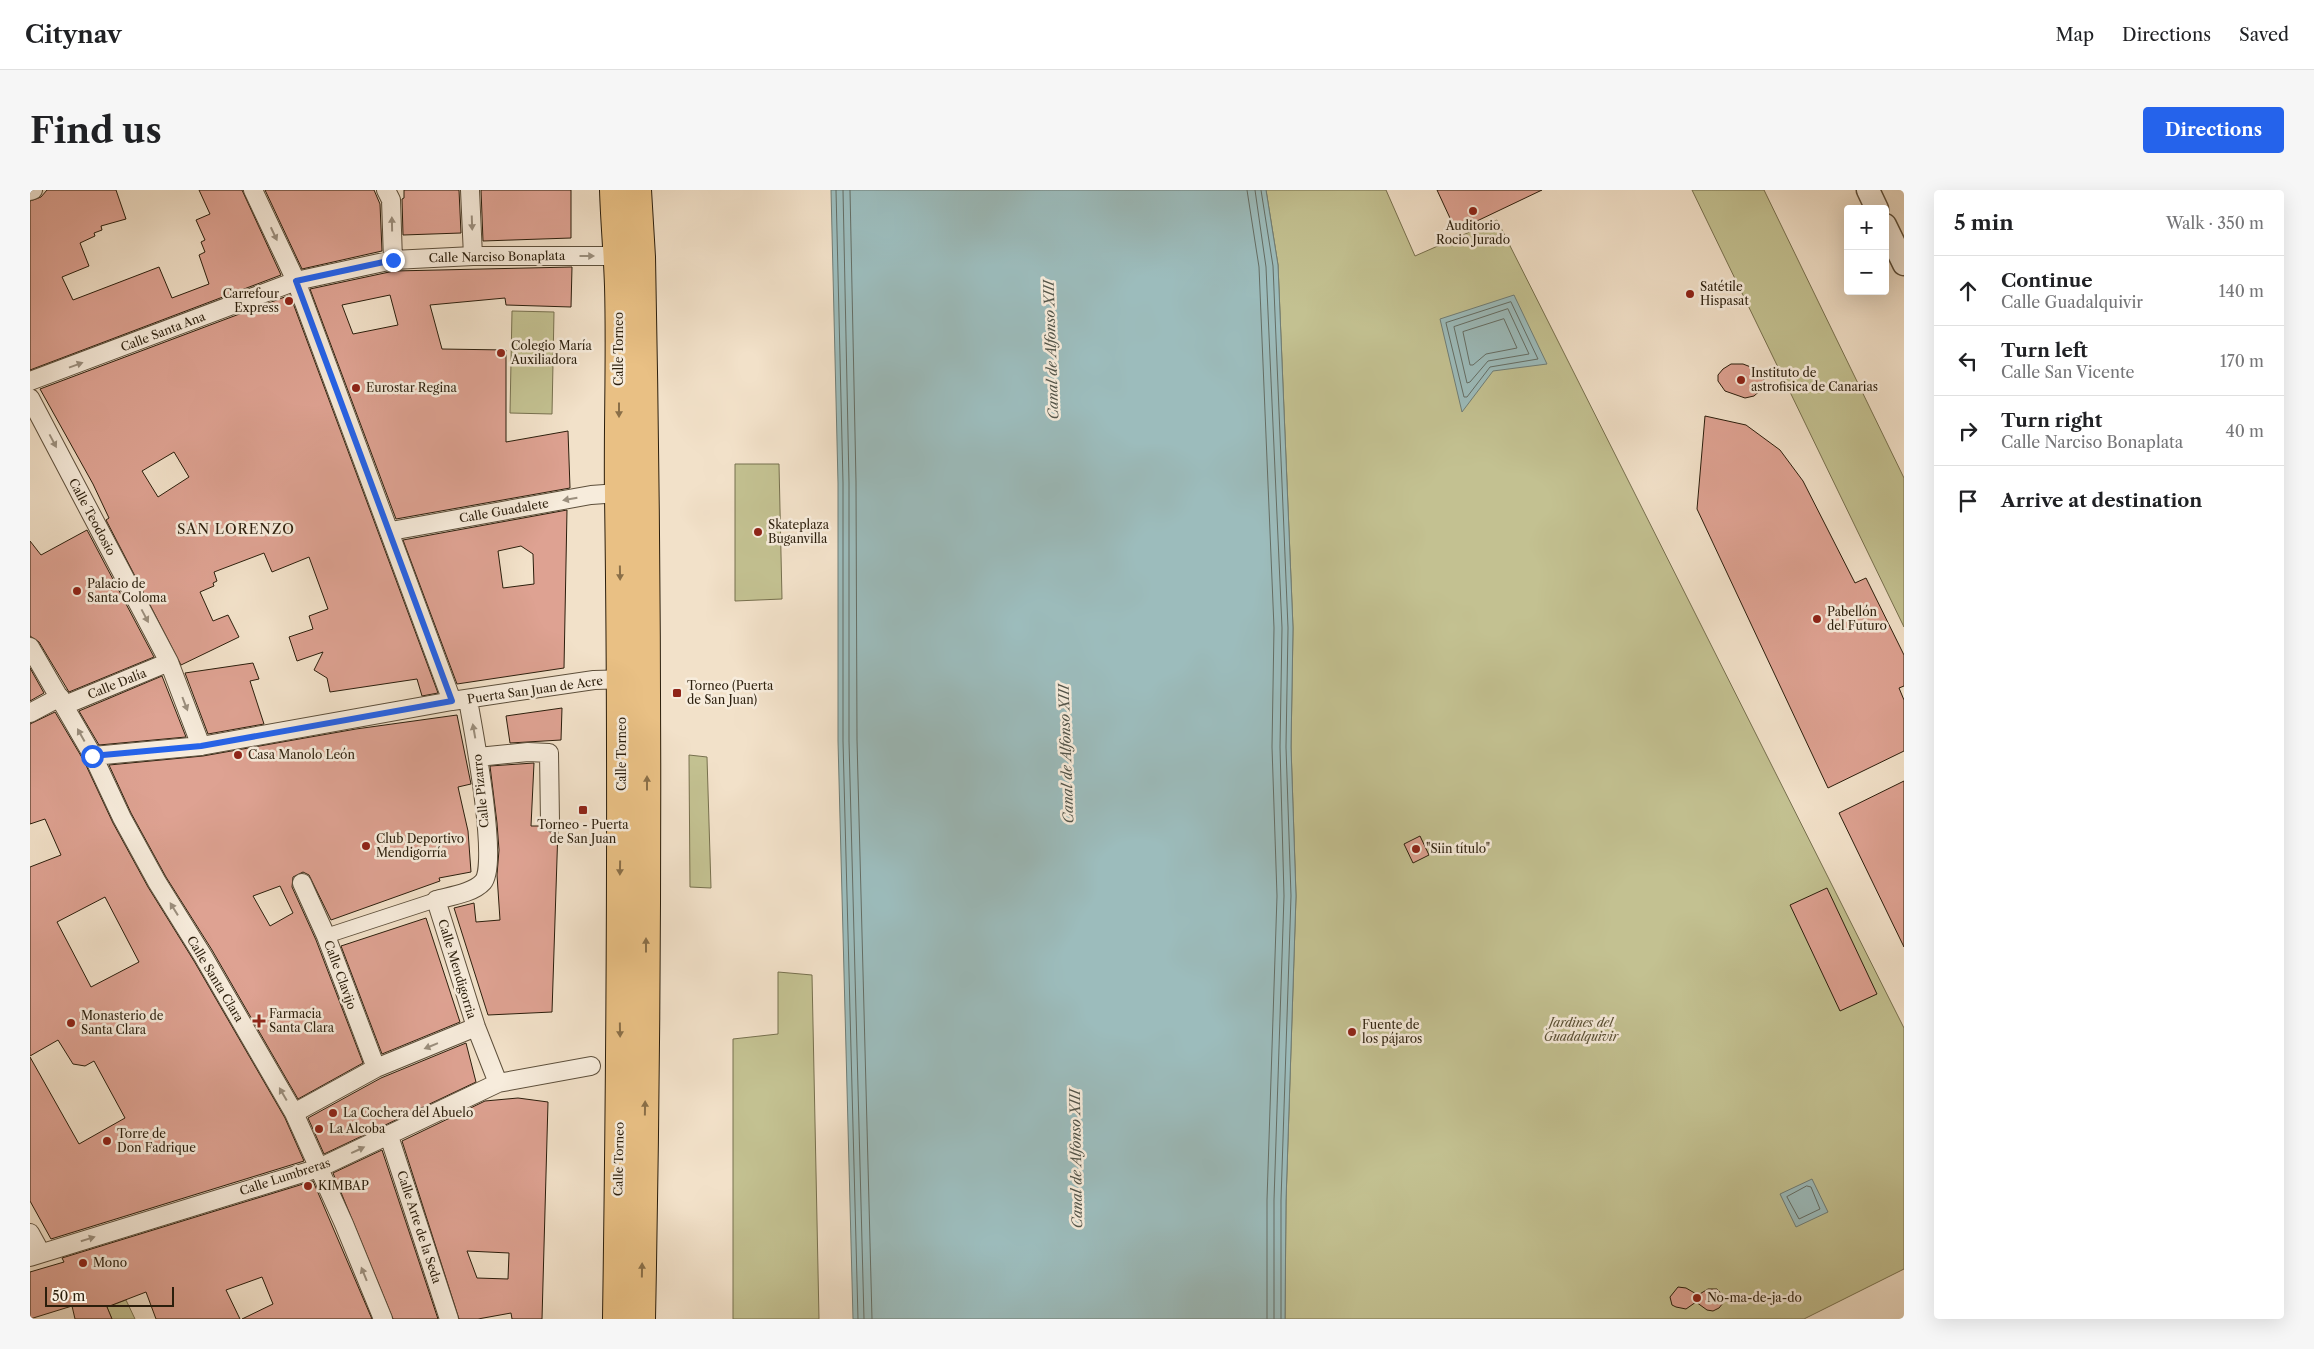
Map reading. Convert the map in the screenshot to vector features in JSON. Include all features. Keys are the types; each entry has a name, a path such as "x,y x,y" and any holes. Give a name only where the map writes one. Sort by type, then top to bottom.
{"main road":[{"name":"Calle Torneo","path":"614,190 629,256 634,679 646,1051 641,1319"},
{"name":"Calle Torneo","path":"617,1319 621,1068 619,981 634,679 619,493 629,256 637,190"}],"street":[{"name":"Calle Pizarro","path":"253,190 296,281 390,531 460,701 478,758 484,798 488,870 483,882 466,891 436,900"},
{"path":"386,190 391,200 393,260"},
{"path":"470,190 473,256"},
{"path":"1868,190 1875,205"},
{"path":"1894,234 1904,264"},
{"name":"Calle Narciso Bonaplata","path":"296,281 393,260 473,256 629,256"},
{"name":"Calle Santa Ana","path":"30,381 296,281"},
{"name":"Calle Teodosio","path":"30,398 169,662 201,746"},
{"name":"Calle Guadalete","path":"390,531 590,495 619,493"},
{"name":"Calle Santa Clara","path":"30,647 92,756 122,818 157,882 203,956 294,1113 383,1319"},
{"name":"Calle Dalía","path":"30,713 169,662"},
{"name":"Puerta San Juan de Acre","path":"92,756 201,746 594,680 634,679"},
{"path":"478,758 528,752 548,753 550,821"},
{"name":"Calle Clavijo","path":"302,883 326,936 376,1068"},
{"path":"326,936 436,900"},
{"name":"Calle Mendigorria","path":"436,900 476,1027 498,1083"},
{"path":"294,1113 376,1068 476,1027"},
{"name":"Calle Lumbreras","path":"36,1255 319,1168 498,1083 591,1066"},
{"name":"Calle Arte de la Seda","path":"389,1136 449,1319"},
{"path":"30,1233 36,1255"}],"green space":[{"name":"Jardines del Guadalquivir","path":"1266,190 1386,190 1415,256 1497,220 1904,1028 1904,1269 1804,1319 1285,1319 1286,1201 1296,896 1291,747 1293,628 1278,265"},
{"path":"1692,190 1764,190 1904,478 1904,627"},
{"path":"512,311 554,312 552,414 510,413"},
{"name":"Skateplaza Buganvilla","path":"735,464 779,464 782,599 735,601"},
{"path":"689,755 707,757 711,888 690,887"},
{"path":"778,972 812,975 819,1319 733,1319 733,1039 778,1034"},
{"path":"126,1300 135,1319 112,1319 107,1307"}],"water":[{"name":"Canal de Alfonso XIII","path":"831,190 1266,190 1278,265 1293,628 1291,747 1296,896 1286,1201 1285,1319 853,1319 838,741 838,483"},
{"path":"1514,295 1547,364 1493,371 1462,412 1440,319"},
{"path":"1812,1179 1828,1212 1796,1227 1780,1194"}],"building":[{"path":"47,190 116,190 126,219 101,226 102,230 94,233 95,236 80,243 89,266 62,277 73,300 159,267 172,298 209,284 199,255 205,252 201,242 205,240 196,220 210,214 199,190 242,190 281,275 30,370 30,201 41,197"},
{"path":"265,190 374,190 380,204 382,251 302,269"},
{"path":"404,190 459,190 461,233 403,235 402,199 404,198"},
{"path":"481,190 571,190 571,238 483,241"},
{"name":"Auditorio Rocio Jurado","path":"1437,190 1542,190 1456,231"},
{"path":"572,267 571,307 506,305 505,298 430,305 442,349 506,350 506,442 568,431 570,488 396,519 310,289 394,271","holes":["390,295 398,325 353,334 342,305"]},
{"path":"290,295 438,693 422,696 417,679 330,692 327,678 314,670 323,652 297,661 289,637 313,629 309,616 328,609 309,557 272,572 264,553 214,572 217,581 213,583 214,586 200,592 213,621 228,615 239,637 181,665 106,520 109,518 93,484 40,389","holes":["174,452 189,477 158,497 142,471"]},
{"name":"Instituto de astrofisica de Canarias","path":"1731,364 1743,364 1756,369 1762,374 1764,379 1763,388 1754,396 1745,398 1725,391 1718,381 1718,375"},
{"name":"Pabellón del Futuro","path":"1705,416 1746,425 1780,450 1803,481 1855,583 1866,578 1904,655 1904,686 1899,688 1904,700 1904,751 1828,788 1697,509"},
{"path":"567,510 564,668 457,684 403,540","holes":["521,546 533,554 534,584 503,588 498,551"]},
{"name":"Palacio de Santa Coloma","path":"87,530 154,657 69,692 39,642 30,636 30,541 41,555"},
{"path":"253,663 259,679 250,681 264,724 208,734 185,673"},
{"path":"30,668 44,693 30,701"},
{"path":"162,676 186,737 99,745 79,711"},
{"path":"562,708 561,740 510,743 506,716"},
{"path":"55,712 84,761 113,823 148,887 194,961 285,1118 304,1161 51,1239 30,1201 30,1057 79,1144 125,1118 94,1061 85,1066 73,1064 58,1040 30,1056 30,867 61,855 45,819 30,824 30,724","holes":["105,897 139,962 91,987 57,922"]},
{"path":"457,715 471,784 458,787 468,831 471,872 439,878 440,881 331,920 309,875 303,872 293,877 292,887 316,940 363,1063 298,1099 212,950 166,877 131,813 109,765 203,756 356,729","holes":["280,886 293,913 270,926 253,896"]},
{"path":"534,763 531,826 541,826 550,832 558,828 552,1012 488,1015 454,908 474,903 476,922 500,920 497,875 499,850 490,766"},
{"path":"1904,781 1904,947 1839,813"},
{"name":"\"Siin título\"","path":"1420,836 1429,855 1413,863 1404,844"},
{"path":"1827,888 1877,994 1840,1011 1790,905"},
{"path":"426,918 460,1022 382,1054 341,946"},
{"path":"466,1043 476,1082 324,1154 308,1118 381,1078"},
{"path":"518,1098 548,1102 542,1319 512,1319 511,1313 478,1319 459,1319 402,1141 485,1101","holes":["467,1251 509,1253 508,1279 477,1278"]},
{"path":"382,1150 438,1319 393,1319 333,1173"},
{"path":"313,1181 372,1319 242,1319 273,1304 262,1277 226,1290 240,1319 156,1319 146,1292 107,1307 112,1319 75,1319 72,1306 30,1319 30,1272 64,1262 62,1258"},
{"path":"1678,1287 1686,1288 1698,1295 1708,1289 1717,1289 1724,1297 1723,1303 1713,1311 1707,1310 1696,1302 1686,1309 1676,1307 1672,1305 1670,1297"}],"place":[{"name":"Auditorio Rocio Jurado","path":"1473,211"},
{"name":"Satétile Hispasat","path":"1690,294"},
{"name":"Carrefour Express","path":"289,301"},
{"name":"Colegio María Auxiliadora","path":"501,353"},
{"name":"Instituto de astrofisica de Canarias","path":"1741,380"},
{"name":"Eurostar Regina","path":"356,388"},
{"name":"Skateplaza Buganvilla","path":"758,532"},
{"name":"Palacio de Santa Coloma","path":"77,591"},
{"name":"Pabellón del Futuro","path":"1817,619"},
{"name":"Torneo (Puerta de San Juan)","path":"677,693"},
{"name":"Casa Manolo León","path":"238,755"},
{"name":"Torneo - Puerta de San Juan","path":"583,810"},
{"name":"Club Deportivo Mendigorría","path":"366,846"},
{"name":"\"Siin título\"","path":"1416,849"},
{"name":"Farmacia Santa Clara","path":"259,1021"},
{"name":"Monasterio de Santa Clara","path":"71,1023"},
{"name":"Fuente de los pájaros","path":"1352,1032"},
{"name":"La Cochera del Abuelo","path":"333,1113"},
{"name":"La Alcoba","path":"319,1129"},
{"name":"Torre de Don Fadrique","path":"107,1141"},
{"name":"KIMBAP","path":"308,1186"},
{"name":"Mono","path":"83,1263"},
{"name":"No-ma-de-ja-do","path":"1697,1298"}],"district":[{"name":"SAN LORENZO","path":"236,529"}],"route":[{"path":"92,756 201,746 452,701 296,281 393,260"}]}
